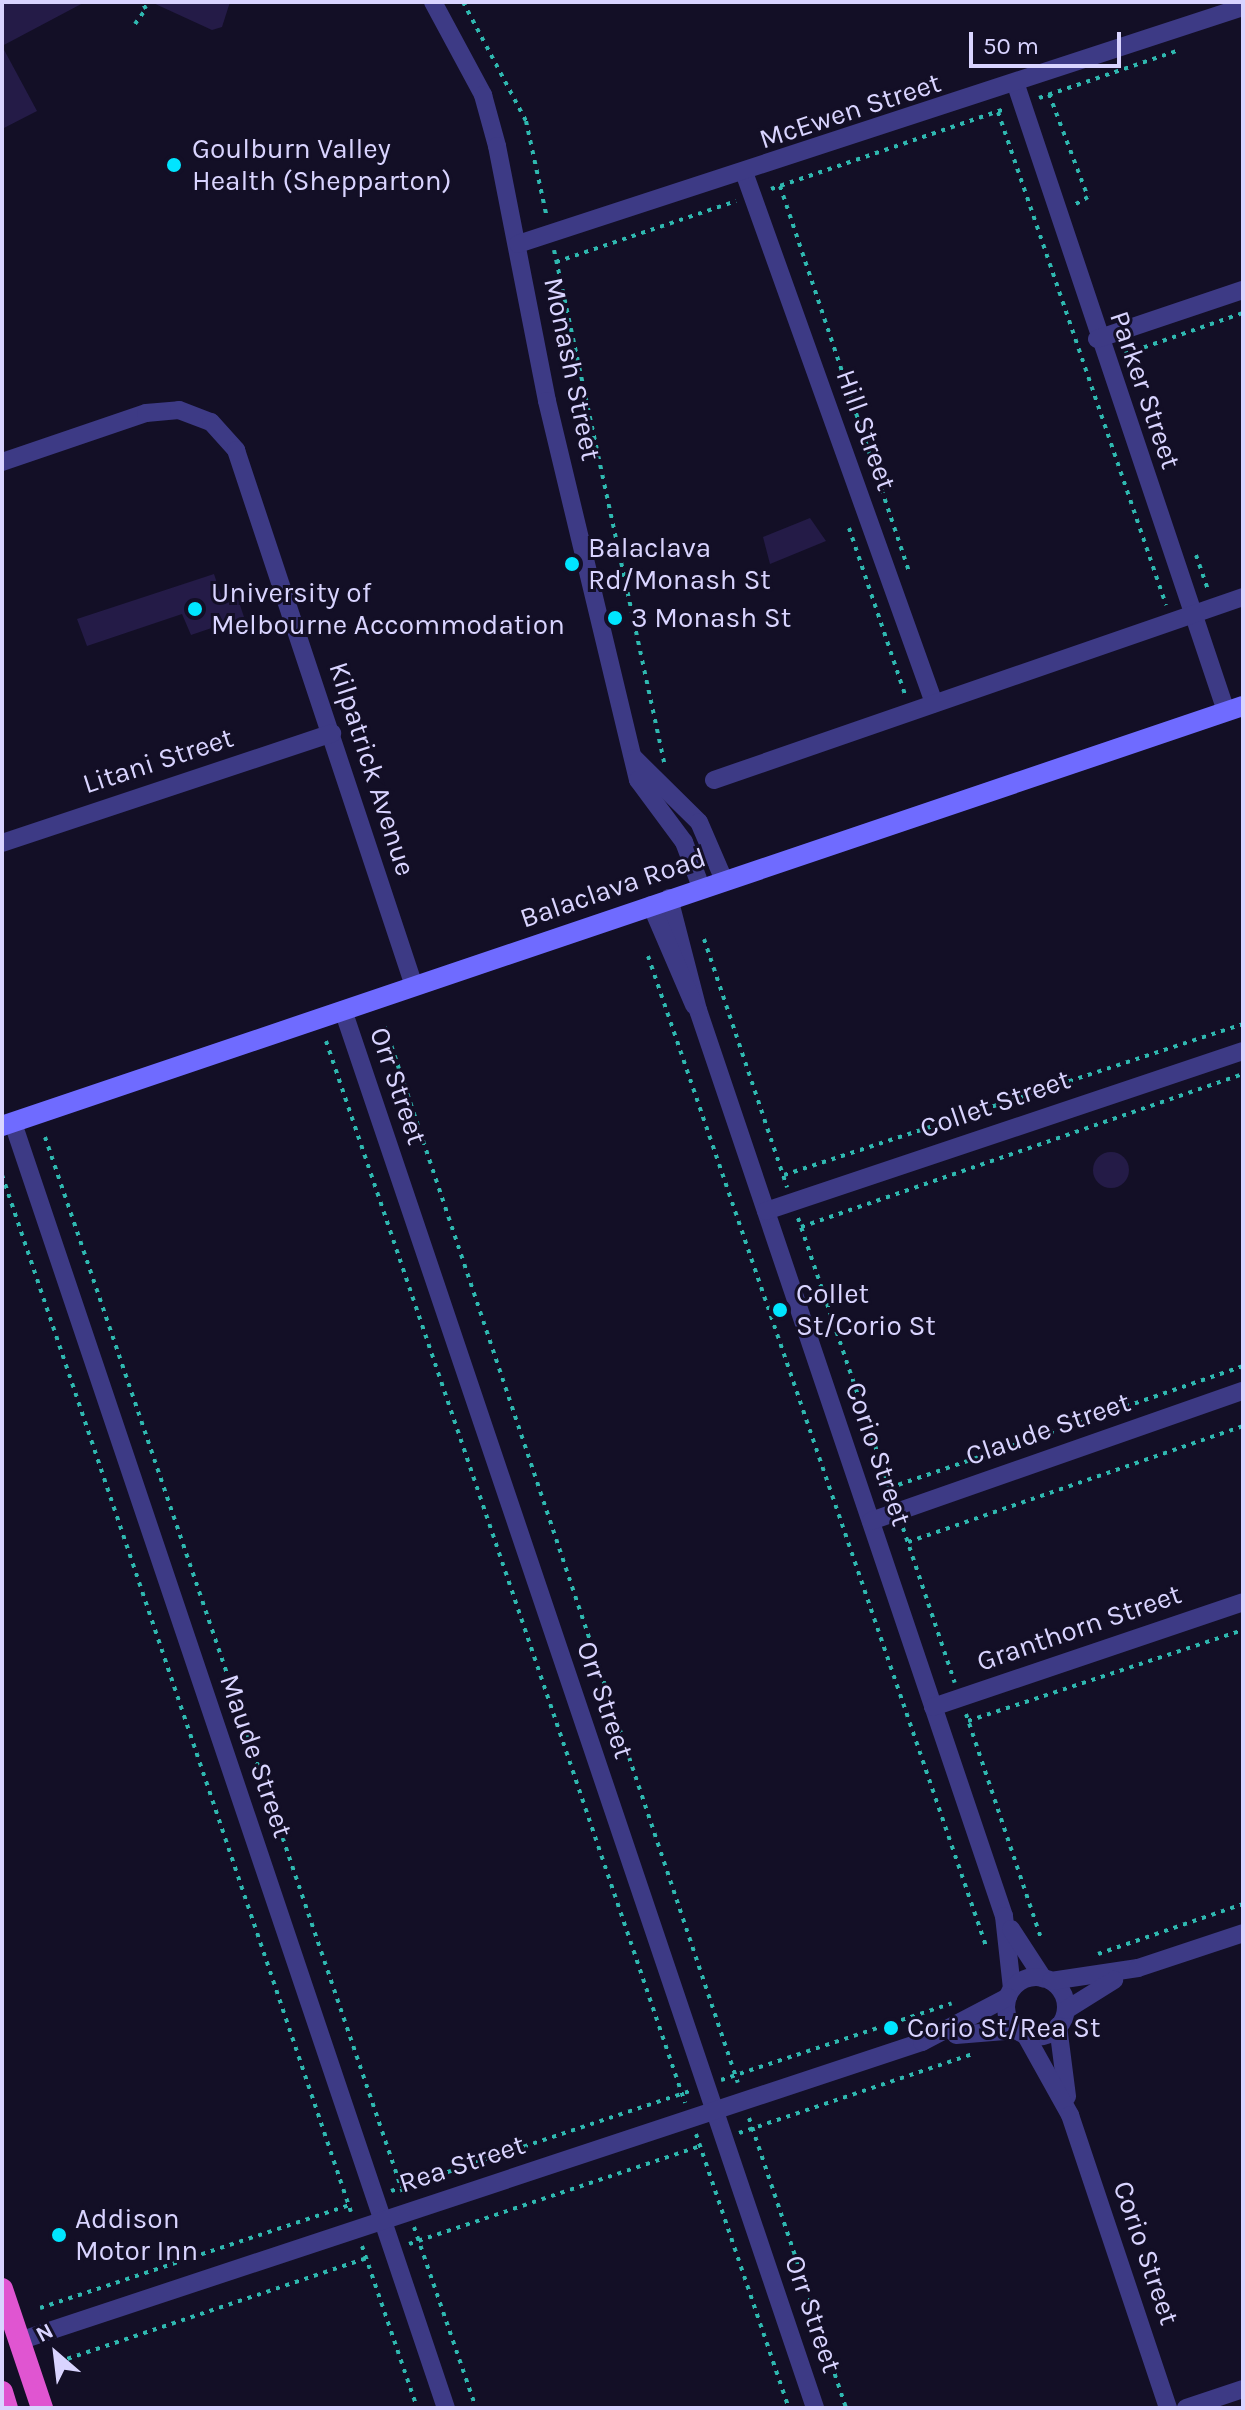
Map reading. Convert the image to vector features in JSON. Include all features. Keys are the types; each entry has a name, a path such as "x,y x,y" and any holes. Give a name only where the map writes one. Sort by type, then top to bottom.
{"highway":[{"path":"3,2295 11,2344 42,2408"},
{"path":"2,2392 7,2408"}],"main road":[{"name":"Balaclava Road","path":"8,1124 1234,708"}],"street":[{"name":"Monash Street","path":"433,2 483,95 638,780 684,842 701,887"},
{"name":"McEwen Street","path":"518,244 1019,94 1243,7"},
{"name":"Parker Street","path":"1019,94 1097,339 1192,614 1234,708"},
{"name":"Hill Street","path":"745,175 934,703"},
{"path":"1097,339 1243,290"},
{"name":"Kilpatrick Avenue","path":"2,462 146,413 179,410 211,422 236,450 414,986"},
{"path":"714,780 1243,597"},
{"name":"Litani Street","path":"2,843 332,733"},
{"path":"632,756 699,822 724,880"},
{"name":"Corio Street","path":"660,901 1004,1916 1010,1993 1021,2032 1070,2115 1168,2408"},
{"name":"Orr Street","path":"343,1010 815,2408"},
{"name":"Collet Street","path":"766,1211 1243,1051"},
{"name":"Maude Street","path":"8,1124 446,2408"},
{"name":"Claude Street","path":"871,1521 1243,1391"},
{"name":"Granthorn Street","path":"933,1707 1243,1602"},
{"name":"Corio Street","path":"1004,1916 1047,1979 1062,2018 1070,2115"},
{"path":"1047,1979 1138,1968 1243,1933"},
{"path":"1062,2018 1138,1968"},
{"name":"Rea Street","path":"11,2344 922,2042 1010,1993 1047,1979"},
{"name":"Rea Street","path":"922,2042 1021,2032 1062,2018"},
{"path":"1186,2408 1243,2389"}],"path":[{"path":"135,24 146,9 142,2"},
{"path":"463,2 526,121 664,763"},
{"path":"556,262 998,112 1019,94 1183,49"},
{"path":"998,112 1167,608"},
{"path":"780,186 916,591"},
{"path":"1125,354 1243,313"},
{"path":"704,939 1046,1953"},
{"path":"648,956 990,1956"},
{"path":"784,1175 1243,1024"},
{"path":"385,1027 846,2408"},
{"path":"326,1041 789,2408"},
{"path":"801,1227 1243,1074"},
{"path":"45,1137 476,2408"},
{"path":"2,1175 417,2408"},
{"path":"889,1488 1243,1366"},
{"path":"908,1542 1243,1426"},
{"path":"968,1721 1243,1630"},
{"path":"1082,1959 1243,1904"},
{"path":"40,2308 968,1998"},
{"path":"58,2362 987,2050"}],"building":[{"path":"2,2 85,2 2,46"},
{"path":"151,2 230,2 222,27 212,30"},
{"path":"2,46 37,111 2,129"},
{"path":"810,518 826,541 770,564 763,537"},
{"name":"University of Melbourne Accommodation","path":"214,574 224,604 238,599 244,617 191,635 182,614 87,646 77,619"},
{"path":"1111,1152 1124,1157 1129,1170 1124,1183 1111,1188 1098,1183 1093,1170 1098,1157"}],"place":[{"name":"Goulburn Valley Health (Shepparton)","path":"174,165"},
{"name":"Balaclava Rd/Monash St","path":"572,564"},
{"name":"University of Melbourne Accommodation","path":"195,609"},
{"name":"3 Monash St","path":"615,618"},
{"name":"Collet St/Corio St","path":"780,1310"},
{"name":"Corio St/Rea St","path":"891,2028"},
{"name":"Addison Motor Inn","path":"59,2235"}]}
